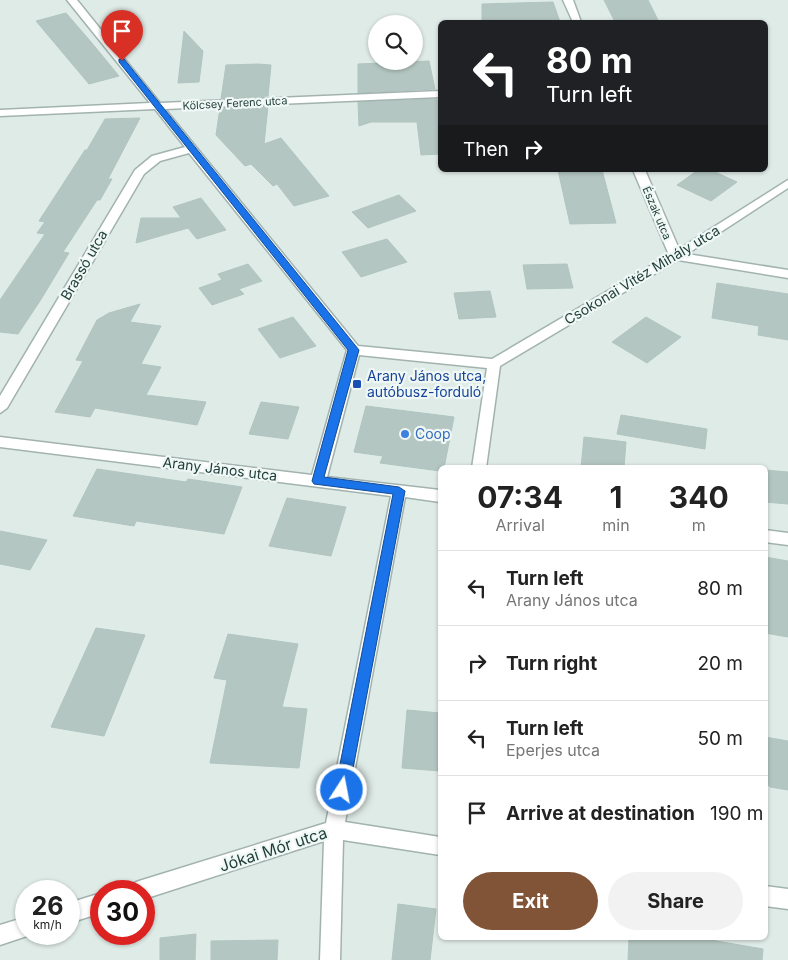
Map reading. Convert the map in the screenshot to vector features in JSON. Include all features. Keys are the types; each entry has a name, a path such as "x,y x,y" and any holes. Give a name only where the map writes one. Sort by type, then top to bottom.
{"street":[{"path":"72,0 354,350 494,364 479,465"},
{"path":"568,0 576,20"},
{"name":"Kölcsey Ferenc utca","path":"0,113 438,94"},
{"name":"Brassó utca","path":"0,408 139,172 147,163 156,158 191,149"},
{"name":"Észak utca","path":"640,172 676,256"},
{"name":"Csokonai Vitéz Mihály utca","path":"494,364 676,256 788,183"},
{"path":"676,256 788,274"},
{"path":"318,481 354,350"},
{"name":"Arany János utca","path":"0,442 438,496"},
{"path":"330,960 334,829 399,491"},
{"path":"768,536 788,538"},
{"name":"Jókai Mór utca","path":"155,886 334,829 438,846"},
{"path":"768,896 788,899"},
{"path":"0,935 15,930"}],"building":[{"path":"604,0 648,0 658,20 614,20"},
{"path":"553,2 559,20 482,20 482,4"},
{"path":"66,13 119,76 89,84 36,21"},
{"path":"184,31 203,51 199,82 178,83"},
{"path":"423,61 429,61 435,89 358,93 358,64 368,64 368,70 423,70"},
{"path":"226,65 271,65 268,96 221,99"},
{"path":"437,99 438,154 421,155 417,122 371,122 359,126 358,102"},
{"path":"268,106 264,144 281,138 329,196 294,206 277,184 273,186 251,164 245,166 216,135 220,108"},
{"path":"140,118 108,179 112,179 100,200 97,200 63,252 69,253 40,301 18,334 0,332 0,300 45,234 37,233 45,222 39,221 85,150 87,150 105,119"},
{"path":"558,172 603,172 616,223 570,224"},
{"path":"695,172 715,172 737,182 711,201 677,185"},
{"path":"399,195 416,211 368,228 352,212"},
{"path":"201,198 226,230 197,239 188,228 136,243 141,218 181,218 173,207"},
{"path":"387,239 407,262 361,277 342,252"},
{"path":"248,264 262,281 239,289 244,294 212,305 199,288 222,280 218,274"},
{"path":"567,264 573,288 527,289 523,265"},
{"path":"717,283 788,294 788,340 758,335 759,326 712,318"},
{"path":"490,291 496,317 459,319 454,293"},
{"path":"140,304 130,322 161,326 141,364 161,367 146,395 206,402 197,425 95,408 90,417 55,412 83,361 76,360 97,320 109,313"},
{"path":"293,317 316,346 280,358 258,329"},
{"path":"646,317 681,337 647,363 612,342"},
{"path":"261,402 299,407 288,439 249,434"},
{"name":"Coop","path":"366,406 454,417 445,465 438,465 438,471 380,463 383,456 354,452"},
{"path":"621,415 707,429 705,449 617,434"},
{"path":"584,437 626,442 624,465 581,465"},
{"path":"97,469 186,482 188,479 242,487 224,534 136,521 134,526 73,516"},
{"path":"768,470 788,472 788,504 768,502"},
{"path":"287,498 346,507 331,556 269,546"},
{"path":"0,531 47,540 30,570 0,564"},
{"path":"768,558 788,561 788,637 768,634"},
{"path":"96,628 145,635 104,736 51,727"},
{"path":"228,634 298,644 282,707 307,709 299,768 210,763 227,680 214,678"},
{"path":"407,710 438,713 438,771 402,768"},
{"path":"768,738 788,741 788,790 770,787 768,785"},
{"path":"398,904 436,909 430,960 392,960"},
{"path":"196,934 195,960 160,960 160,938"},
{"path":"278,940 277,960 211,960 211,941"},
{"path":"629,940 711,940 763,949 762,960 628,960"}],"place":[{"name":"Arany János utca, autóbusz-forduló","path":"357,384"},
{"name":"Coop","path":"405,434"}],"route":[{"path":"122,61 354,350 318,481 399,491 342,790"}]}
